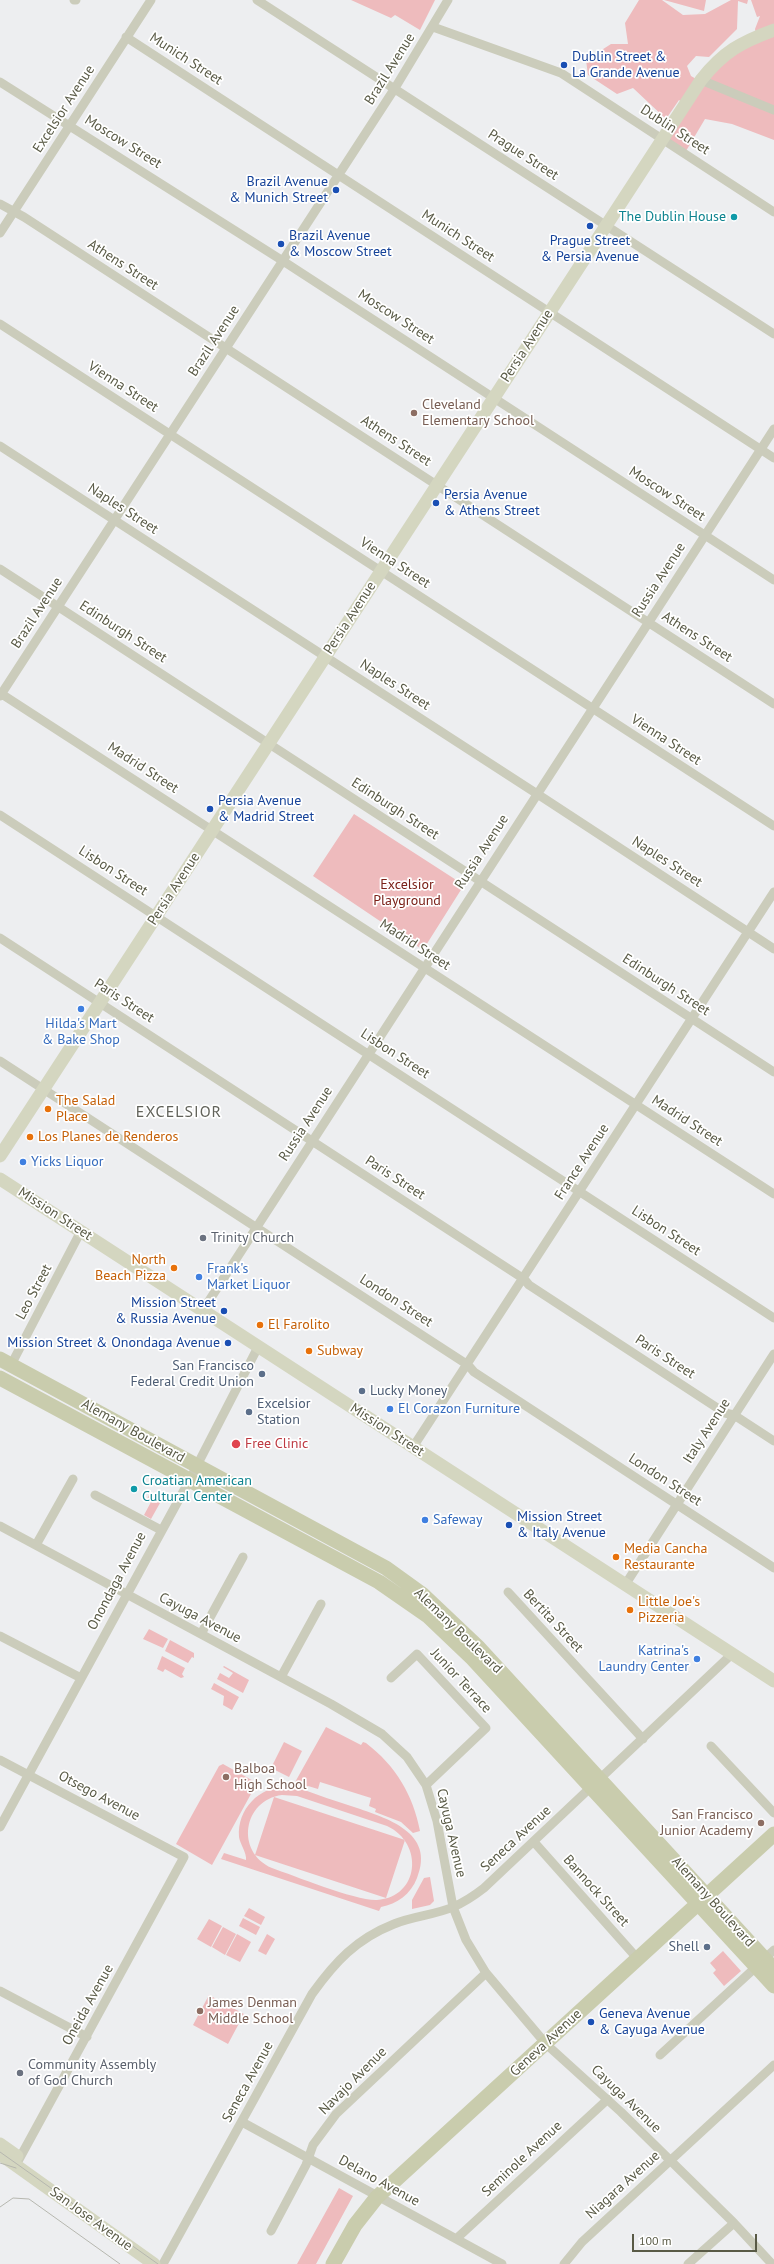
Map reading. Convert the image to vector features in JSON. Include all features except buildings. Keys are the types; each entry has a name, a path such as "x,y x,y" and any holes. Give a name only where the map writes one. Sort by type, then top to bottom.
{"main road":[{"name":"Alemany Boulevard","path":"5,1362 196,1467 386,1568 422,1594 479,1648 597,1784 703,1900 767,1961 774,1986"},
{"name":"Alemany Boulevard","path":"0,1378 379,1582 428,1616 471,1657 597,1784"},
{"name":"Geneva Avenue","path":"334,2264 355,2225 377,2197 774,1834"}],"street":[{"name":"Excelsior Avenue","path":"0,232 151,0"},
{"name":"Prague Street","path":"257,0 774,334"},
{"name":"Brazil Avenue","path":"0,694 171,435 226,347 339,175 433,27 448,0"},
{"name":"Dublin Street","path":"433,27 561,73 774,212"},
{"name":"Persia Avenue","path":"0,1156 605,225 701,80 730,50 751,38 774,30"},
{"name":"Munich Street","path":"126,37 774,458"},
{"path":"701,80 774,110"},
{"name":"Moscow Street","path":"0,82 283,261 774,580"},
{"name":"Athens Street","path":"0,204 226,347 774,704"},
{"name":"Vienna Street","path":"0,324 774,826"},
{"name":"Russia Avenue","path":"202,1310 774,429"},
{"name":"Naples Street","path":"0,446 774,949"},
{"name":"Edinburgh Street","path":"0,569 774,1072"},
{"name":"Madrid Street","path":"0,694 213,830 423,968 774,1194"},
{"name":"Lisbon Street","path":"0,815 774,1318"},
{"name":"France Avenue","path":"413,1447 524,1279 774,892"},
{"name":"Paris Street","path":"0,938 312,1140 524,1279 529,1285 725,1413 734,1415 774,1441"},
{"name":"London Street","path":"0,1061 468,1365 474,1372 774,1568"},
{"name":"Mission Street","path":"1,1182 81,1231 774,1681"},
{"name":"Leo Street","path":"5,1362 81,1231"},
{"name":"Onondaga Avenue","path":"0,1827 160,1530 189,1481 258,1347"},
{"name":"Italy Avenue","path":"625,1585 774,1354"},
{"path":"36,1545 73,1479"},
{"path":"96,1495 160,1530"},
{"name":"Cayuga Avenue","path":"0,1526 281,1677 382,1734 407,1757 426,1785 437,1822 453,1907 466,1940 486,1973 546,2044 608,2099 734,2223 772,2264"},
{"path":"201,1634 243,1557"},
{"name":"Bertita Street","path":"508,1592 643,1739"},
{"path":"281,1677 321,1604"},
{"path":"0,1636 81,1678"},
{"name":"Junior Terrace","path":"391,1678 417,1654 486,1728 426,1785"},
{"name":"Seneca Avenue","path":"163,2264 312,1994 333,1965 361,1940 395,1923 453,1907 484,1888 597,1784 732,1654"},
{"path":"712,1746 774,1813"},
{"name":"Otsego Avenue","path":"0,1760 184,1857"},
{"name":"Bannock Street","path":"534,1842 637,1958"},
{"name":"Oneida Avenue","path":"18,2162 184,1857"},
{"path":"660,2055 767,1961"},
{"name":"Navajo Avenue","path":"271,2231 309,2158 313,2145 336,2114 486,1973"},
{"path":"0,1991 87,2037"},
{"name":"Niagara Avenue","path":"564,2264 582,2242 774,2065"},
{"name":"Seminole Avenue","path":"456,2239 608,2099"},
{"name":"Delano Avenue","path":"242,2122 502,2264"},
{"name":"San Jose Avenue","path":"0,2144 28,2174 154,2264"},
{"name":"San Jose Avenue","path":"0,2154 18,2162"},
{"path":"688,2264 734,2223"}],"green space":[{"path":"351,0 435,0 420,30 395,15 391,18"},
{"path":"639,0 662,0 683,15 705,14 731,0 748,0 747,4 738,1 737,29 709,57 696,56 687,66 691,76 703,83 737,52 757,41 755,29 760,16 757,17 751,0 774,0 774,140 732,124 705,119 686,151 665,138 686,106 679,100 666,119 633,88 617,94 588,75 586,60 611,44 628,44 625,23"},
{"path":"664,0 706,0 704,11"},
{"name":"Excelsior Playground","path":"354,814 464,885 423,950 313,876"},
{"path":"150,1493 160,1503 151,1519 144,1515 151,1502 147,1499"},
{"path":"149,1629 168,1639 163,1648 143,1639"},
{"path":"170,1640 194,1653 194,1658 192,1657 188,1663 165,1651"},
{"path":"162,1656 185,1668 182,1674 184,1677 181,1678 165,1669 163,1672 157,1669"},
{"path":"224,1666 249,1680 243,1693 217,1679 220,1673 229,1678 233,1673 223,1667"},
{"path":"214,1683 239,1697 232,1710 223,1705 224,1696 211,1689"},
{"path":"326,1727 361,1745 363,1742 366,1743 386,1761 402,1782 408,1793 420,1831 413,1833 401,1822 375,1812 376,1809 369,1806 371,1798 320,1782 318,1789 308,1786 306,1789 294,1784"},
{"path":"284,1742 302,1751 289,1777 271,1768"},
{"path":"223,1764 257,1783 212,1865 176,1844 219,1766"},
{"path":"286,1786 299,1788 380,1816 405,1829 414,1838 420,1849 421,1862 417,1878 411,1889 398,1901 381,1907 379,1911 221,1859 224,1853 246,1860 239,1837 239,1827 242,1817 252,1801 267,1790","holes":["282,1795 297,1796 387,1826 399,1834 407,1844 411,1856 412,1868 409,1880 402,1890 391,1897 377,1900 355,1897 272,1868 260,1860 252,1851 249,1839 248,1827 252,1816 259,1806 269,1799"]},
{"path":"274,1797 405,1840 386,1898 255,1855"},
{"path":"430,1877 434,1901 430,1905 412,1909 412,1900 424,1878"},
{"path":"249,1908 265,1917 261,1925 244,1916"},
{"path":"243,1918 260,1927 256,1935 239,1926"},
{"path":"209,1919 222,1926 211,1947 197,1939"},
{"path":"223,1927 236,1934 225,1955 212,1947"},
{"path":"237,1934 251,1942 240,1962 226,1955"},
{"path":"267,1934 275,1939 266,1955 258,1951"},
{"path":"723,1951 741,1971 724,1986 713,1973 716,1970 710,1963"},
{"path":"209,1995 244,2014 228,2044 193,2025"},
{"path":"339,2188 353,2196 316,2264 297,2264"}],"tram line":[{"path":"0,2152 158,2264"},
{"path":"0,2163 16,2168"},
{"path":"0,2207 13,2198 29,2199 120,2264"}],"place":[{"name":"Dublin Street & La Grande Avenue","path":"564,65"},
{"name":"Brazil Avenue & Munich Street","path":"336,190"},
{"name":"The Dublin House","path":"734,217"},
{"name":"Prague Street & Persia Avenue","path":"590,226"},
{"name":"Brazil Avenue & Moscow Street","path":"281,244"},
{"name":"Cleveland Elementary School","path":"414,413"},
{"name":"Persia Avenue & Athens Street","path":"436,503"},
{"name":"Persia Avenue & Madrid Street","path":"210,809"},
{"name":"Hilda's Mart & Bake Shop","path":"81,1009"},
{"name":"The Salad Place","path":"48,1109"},
{"name":"Los Planes de Renderos","path":"30,1137"},
{"name":"Yicks Liquor","path":"23,1162"},
{"name":"Trinity Church","path":"203,1238"},
{"name":"North Beach Pizza","path":"174,1268"},
{"name":"Frank's Market Liquor","path":"199,1277"},
{"name":"Mission Street & Russia Avenue","path":"224,1311"},
{"name":"El Farolito","path":"260,1325"},
{"name":"Mission Street & Onondaga Avenue","path":"228,1343"},
{"name":"Subway","path":"309,1351"},
{"name":"San Francisco Federal Credit Union","path":"262,1374"},
{"name":"Lucky Money","path":"362,1391"},
{"name":"El Corazon Furniture","path":"390,1409"},
{"name":"Excelsior Station","path":"249,1412"},
{"name":"Free Clinic","path":"236,1444"},
{"name":"Croatian American Cultural Center","path":"134,1489"},
{"name":"Safeway","path":"425,1520"},
{"name":"Mission Street & Italy Avenue","path":"509,1525"},
{"name":"Media Cancha Restaurante","path":"616,1557"},
{"name":"Little Joe's Pizzeria","path":"630,1610"},
{"name":"Katrina's Laundry Center","path":"697,1659"},
{"name":"Balboa High School","path":"226,1777"},
{"name":"San Francisco Junior Academy","path":"761,1823"},
{"name":"Shell","path":"707,1947"},
{"name":"James Denman Middle School","path":"200,2011"},
{"name":"Geneva Avenue & Cayuga Avenue","path":"591,2022"},
{"name":"Community Assembly of God Church","path":"20,2073"}],"district":[{"name":"EXCELSIOR","path":"179,1112"}]}
